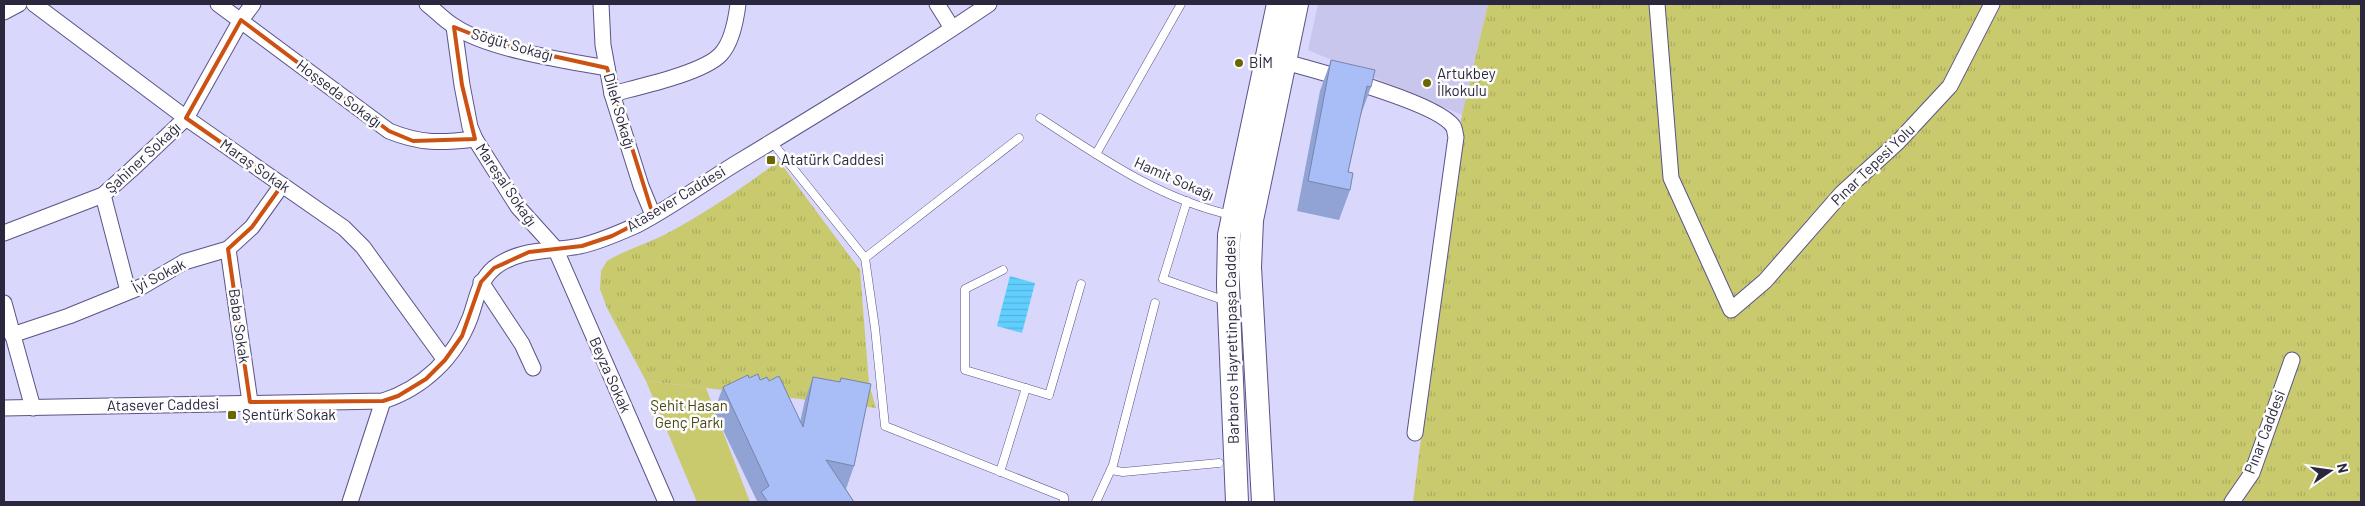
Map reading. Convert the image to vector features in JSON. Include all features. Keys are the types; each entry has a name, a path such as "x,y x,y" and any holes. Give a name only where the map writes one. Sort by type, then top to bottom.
{"street":[{"path":"4,12 19,4"},
{"name":"Maraş Sokak","path":"34,4 186,118 344,228 363,247 445,360"},
{"name":"Hoşseda Sokağı","path":"218,4 389,131 413,141 438,142 475,139"},
{"name":"Şahiner Sokağı","path":"4,233 103,195 186,118 241,20 252,4"},
{"name":"Söğüt Sokağı","path":"427,4 454,26 494,43 607,68"},
{"name":"Dilek Sokağı","path":"601,4 607,68 612,94 641,186 653,215"},
{"path":"612,94 696,69 714,61 722,53 727,43 736,18 738,4"},
{"path":"937,4 952,28"},
{"name":"Atasever Caddesi","path":"4,408 383,401 413,389 445,360 462,336 481,282 494,268 516,256 555,248 582,246 612,236 653,215 909,58 989,4"},
{"name":"Barbaros Hayrettinpaşa Caddesi","path":"1262,502 1250,268 1242,218 1278,4"},
{"name":"Barbaros Hayrettinpaşa Caddesi","path":"1237,502 1229,302 1229,235 1242,218 1285,62 1297,4"},
{"name":"Pınar Tepesi Yolu","path":"1657,4 1670,178 1731,310 1765,281 1842,193 1898,142 1950,86 1992,4"},
{"name":"Mareşal Sokağı","path":"454,26 462,85 475,139 518,207 555,248"},
{"path":"1285,62 1351,80 1406,100 1439,115 1453,126 1456,137 1415,434"},
{"name":"İyi Sokak","path":"12,336 69,316 143,286 184,262 228,249 252,227 282,185"},
{"path":"103,195 128,291"},
{"name":"Beyza Sokak","path":"555,248 666,502"},
{"name":"Baba Sokak","path":"228,249 250,402"},
{"path":"481,282 522,344 533,368"},
{"path":"4,304 34,408"},
{"name":"Pınar Caddesi","path":"2232,502 2252,473 2292,360"},
{"path":"350,502 383,401"}],"lane":[{"path":"1096,154 1181,4"},
{"name":"Hamit Sokağı","path":"1040,118 1135,179 1187,201 1242,218"},
{"path":"864,258 1019,138"},
{"path":"772,142 864,258 875,328 885,426 1064,497 1064,502"},
{"path":"1187,201 1163,279 1229,302"},
{"path":"1003,270 965,289 965,370 1049,396 1081,284"},
{"path":"1096,502 1111,470 1155,304"},
{"path":"1000,472 1026,388"},
{"path":"1111,470 1123,472 1219,463"}],"highlighted area":[{"path":"241,20 389,131 413,141 475,139 462,85 454,27 494,43 607,68 653,215 612,236 582,246 529,252 494,268 481,282 462,336 445,360 426,379 398,396 383,401 250,402 228,249 252,227 282,185 186,118"}],"shaded area":[{"name":"Artukbey İlkokulu","path":"1318,4 1488,4 1462,115 1308,50"}],"green space":[{"path":"1488,4 2361,4 2361,502 1413,502 1462,115"},
{"path":"779,161 860,270 869,384 876,408 646,381 607,308 600,289 601,271 607,261 659,238 695,218"},
{"name":"Şehit Hasan Genç Parkı","path":"646,381 706,388 750,502 697,502"}],"water":[{"path":"1010,276 1035,283 1022,333 997,326"}],"building":[{"path":"1331,60 1375,70 1371,87 1367,86 1348,172 1353,173 1350,190 1308,181"},
{"path":"758,374 760,380 767,377 769,381 779,376 803,427 813,377 840,382 841,378 871,384 854,466 826,460 854,502 768,502 761,492 769,486 723,387 748,375 749,378"}],"place":[{"name":"BİM","path":"1239,63"},
{"name":"Artukbey İlkokulu","path":"1427,83"},
{"name":"Atatürk Caddesi̇","path":"771,160"},
{"name":"Şentürk Sokak","path":"232,415"}]}
